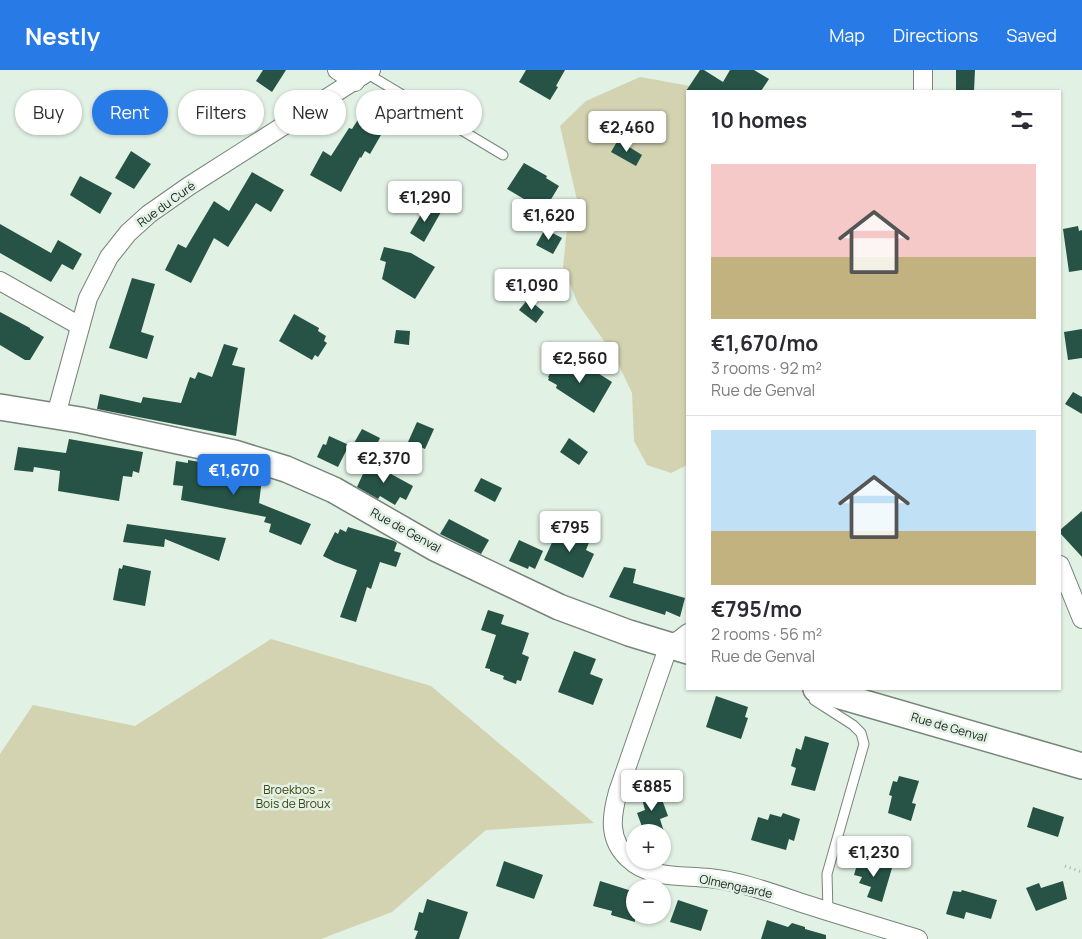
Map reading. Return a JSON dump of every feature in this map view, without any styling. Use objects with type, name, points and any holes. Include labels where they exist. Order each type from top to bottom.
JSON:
[{"type":"street","points":[[337,70],[364,75]]},
{"type":"street","points":[[923,70],[923,90]]},
{"type":"street","name":"Rue du Curé","points":[[56,415],[88,298],[109,257],[128,233],[148,214],[189,186],[364,75]]},
{"type":"street","points":[[0,281],[80,326]]},
{"type":"street","name":"Rue de Genval","points":[[0,407],[56,415],[234,453],[286,470],[334,490],[436,548],[559,607],[629,633],[681,643]]},
{"type":"street","points":[[1061,567],[1082,619]]},
{"type":"street","name":"Olmengaarde","points":[[681,643],[612,812],[612,827],[616,844],[628,859],[641,869],[658,874],[721,880],[762,890],[918,939]]},
{"type":"street","name":"Rue de Genval","points":[[819,690],[1082,766]]},
{"type":"lane","points":[[364,75],[503,155]]},
{"type":"lane","points":[[816,690],[814,700],[853,725],[861,733],[864,744],[827,874],[828,911]]},
{"type":"path","points":[[1065,866],[1082,872]]},
{"type":"green space","points":[[640,77],[696,87],[698,90],[686,90],[686,466],[671,473],[647,465],[634,441],[632,393],[614,355],[578,304],[563,267],[567,228],[577,200],[560,126],[586,101]]},
{"type":"green space","name":"Broekbos - Bois de Broux","points":[[271,639],[431,686],[594,823],[486,830],[392,912],[321,939],[0,939],[0,754],[33,705],[135,726]]},
{"type":"building","points":[[263,70],[286,70],[272,92],[256,81]]},
{"type":"building","points":[[526,70],[565,70],[550,100],[519,82]]},
{"type":"building","points":[[700,70],[704,70],[723,82],[730,70],[754,70],[769,79],[762,90],[687,90]]},
{"type":"building","points":[[956,70],[975,70],[974,90],[956,90]]},
{"type":"building","points":[[356,123],[356,135],[381,135],[370,154],[365,151],[360,157],[341,192],[310,175],[323,151],[331,156],[349,128],[352,129]]},
{"type":"building","points":[[618,140],[642,155],[636,166],[611,152]]},
{"type":"building","points":[[131,151],[151,164],[134,189],[115,178]]},
{"type":"building","points":[[524,163],[547,176],[546,178],[559,186],[544,211],[507,189]]},
{"type":"building","points":[[252,172],[284,190],[271,212],[256,203],[228,247],[214,238],[191,283],[165,270],[178,244],[186,248],[214,201],[229,211]]},
{"type":"building","points":[[80,176],[112,193],[100,214],[70,195]]},
{"type":"building","points":[[427,204],[441,212],[424,242],[410,233]]},
{"type":"building","points":[[0,224],[51,253],[58,240],[82,254],[73,270],[62,264],[51,282],[0,253]]},
{"type":"building","points":[[1078,226],[1079,231],[1082,230],[1082,270],[1069,272],[1063,229]]},
{"type":"building","points":[[545,229],[562,238],[553,254],[536,245]]},
{"type":"building","points":[[384,247],[411,253],[435,267],[415,299],[382,279],[386,262],[380,260]]},
{"type":"building","points":[[132,278],[155,284],[141,332],[154,336],[147,359],[109,348]]},
{"type":"building","points":[[528,299],[544,312],[536,323],[519,310]]},
{"type":"building","points":[[0,312],[44,337],[30,360],[25,360],[0,345]]},
{"type":"building","points":[[294,314],[319,328],[318,331],[326,336],[324,341],[327,343],[318,357],[315,355],[312,360],[279,341]]},
{"type":"building","points":[[1082,329],[1082,358],[1068,360],[1064,332]]},
{"type":"building","points":[[396,330],[410,331],[409,345],[394,343]]},
{"type":"building","points":[[224,344],[238,348],[232,365],[245,368],[236,436],[97,409],[100,394],[141,403],[143,397],[181,403],[190,377],[195,379],[198,372],[212,377]]},
{"type":"building","points":[[574,358],[612,382],[594,413],[556,388],[557,385],[548,380],[557,362],[568,368]]},
{"type":"building","points":[[1073,392],[1082,397],[1082,414],[1065,404]]},
{"type":"building","points":[[417,422],[434,429],[425,449],[408,442]]},
{"type":"building","points":[[362,429],[380,438],[370,459],[350,450]]},
{"type":"building","points":[[329,436],[349,445],[338,467],[317,457],[323,444],[326,445]]},
{"type":"building","points":[[569,438],[588,452],[579,465],[560,452]]},
{"type":"building","points":[[69,439],[143,452],[139,473],[133,471],[132,477],[123,476],[119,501],[58,491],[60,471],[34,467],[33,472],[14,470],[18,447],[66,453]]},
{"type":"building","points":[[188,460],[223,466],[262,479],[259,503],[311,524],[301,545],[269,532],[271,524],[264,522],[266,517],[181,500],[183,486],[173,485],[176,461],[188,463]]},
{"type":"building","points":[[368,463],[393,470],[391,474],[413,486],[406,500],[400,497],[395,505],[380,496],[378,499],[357,487]]},
{"type":"building","points":[[481,478],[502,488],[495,502],[474,491]]},
{"type":"building","points":[[1082,511],[1082,557],[1061,534],[1061,529]]},
{"type":"building","points":[[449,519],[489,540],[481,554],[440,534]]},
{"type":"building","points":[[127,524],[226,538],[219,561],[165,539],[164,547],[123,542]]},
{"type":"building","points":[[348,527],[394,541],[397,543],[394,551],[401,553],[396,567],[380,562],[371,589],[367,587],[356,622],[340,617],[357,570],[323,556],[335,532],[338,534],[340,529],[346,532]]},
{"type":"building","points":[[562,527],[590,540],[586,550],[594,554],[583,578],[544,560],[555,536],[557,537]]},
{"type":"building","points":[[519,540],[543,551],[535,569],[529,566],[528,569],[509,561]]},
{"type":"building","points":[[123,565],[151,571],[145,606],[113,600],[119,568],[122,569]]},
{"type":"building","points":[[624,567],[636,569],[633,583],[685,598],[680,617],[666,611],[665,615],[609,597]]},
{"type":"building","points":[[488,610],[504,615],[501,624],[529,633],[522,654],[529,657],[521,681],[517,680],[516,684],[503,679],[504,676],[485,668],[496,635],[481,630]]},
{"type":"building","points":[[574,651],[596,659],[590,674],[603,679],[593,705],[558,692]]},
{"type":"building","points":[[716,696],[748,707],[745,717],[748,718],[741,739],[706,727]]},
{"type":"building","points":[[805,736],[829,743],[815,791],[791,785],[796,768],[791,766],[796,748],[801,750]]},
{"type":"building","points":[[899,776],[919,781],[912,803],[916,804],[911,821],[888,813],[892,796],[889,795],[893,781],[897,782]]},
{"type":"building","points":[[646,789],[660,794],[668,816],[660,819],[662,824],[641,824],[637,813],[645,810],[642,799]]},
{"type":"building","points":[[1033,807],[1064,817],[1058,837],[1027,827]]},
{"type":"building","points":[[783,813],[800,819],[794,841],[789,839],[786,850],[751,840],[758,817],[768,820],[770,814],[781,817]]},
{"type":"building","points":[[859,858],[892,868],[882,902],[867,897],[871,887],[859,883],[862,877],[854,875]]},
{"type":"building","points":[[504,861],[543,875],[534,899],[496,886]]},
{"type":"building","points":[[600,881],[626,889],[626,919],[611,915],[612,911],[593,906]]},
{"type":"building","points":[[1063,881],[1067,899],[1036,911],[1026,888],[1039,883],[1041,888]]},
{"type":"building","points":[[962,890],[997,900],[991,919],[966,912],[964,919],[946,914],[953,891],[961,892]]},
{"type":"building","points":[[427,899],[468,912],[459,939],[415,939],[418,931],[414,930],[419,912],[423,913]]},
{"type":"building","points":[[678,900],[708,910],[701,931],[671,922]]},
{"type":"building","points":[[767,920],[788,927],[792,923],[805,927],[805,929],[826,935],[826,939],[761,939]]}]
